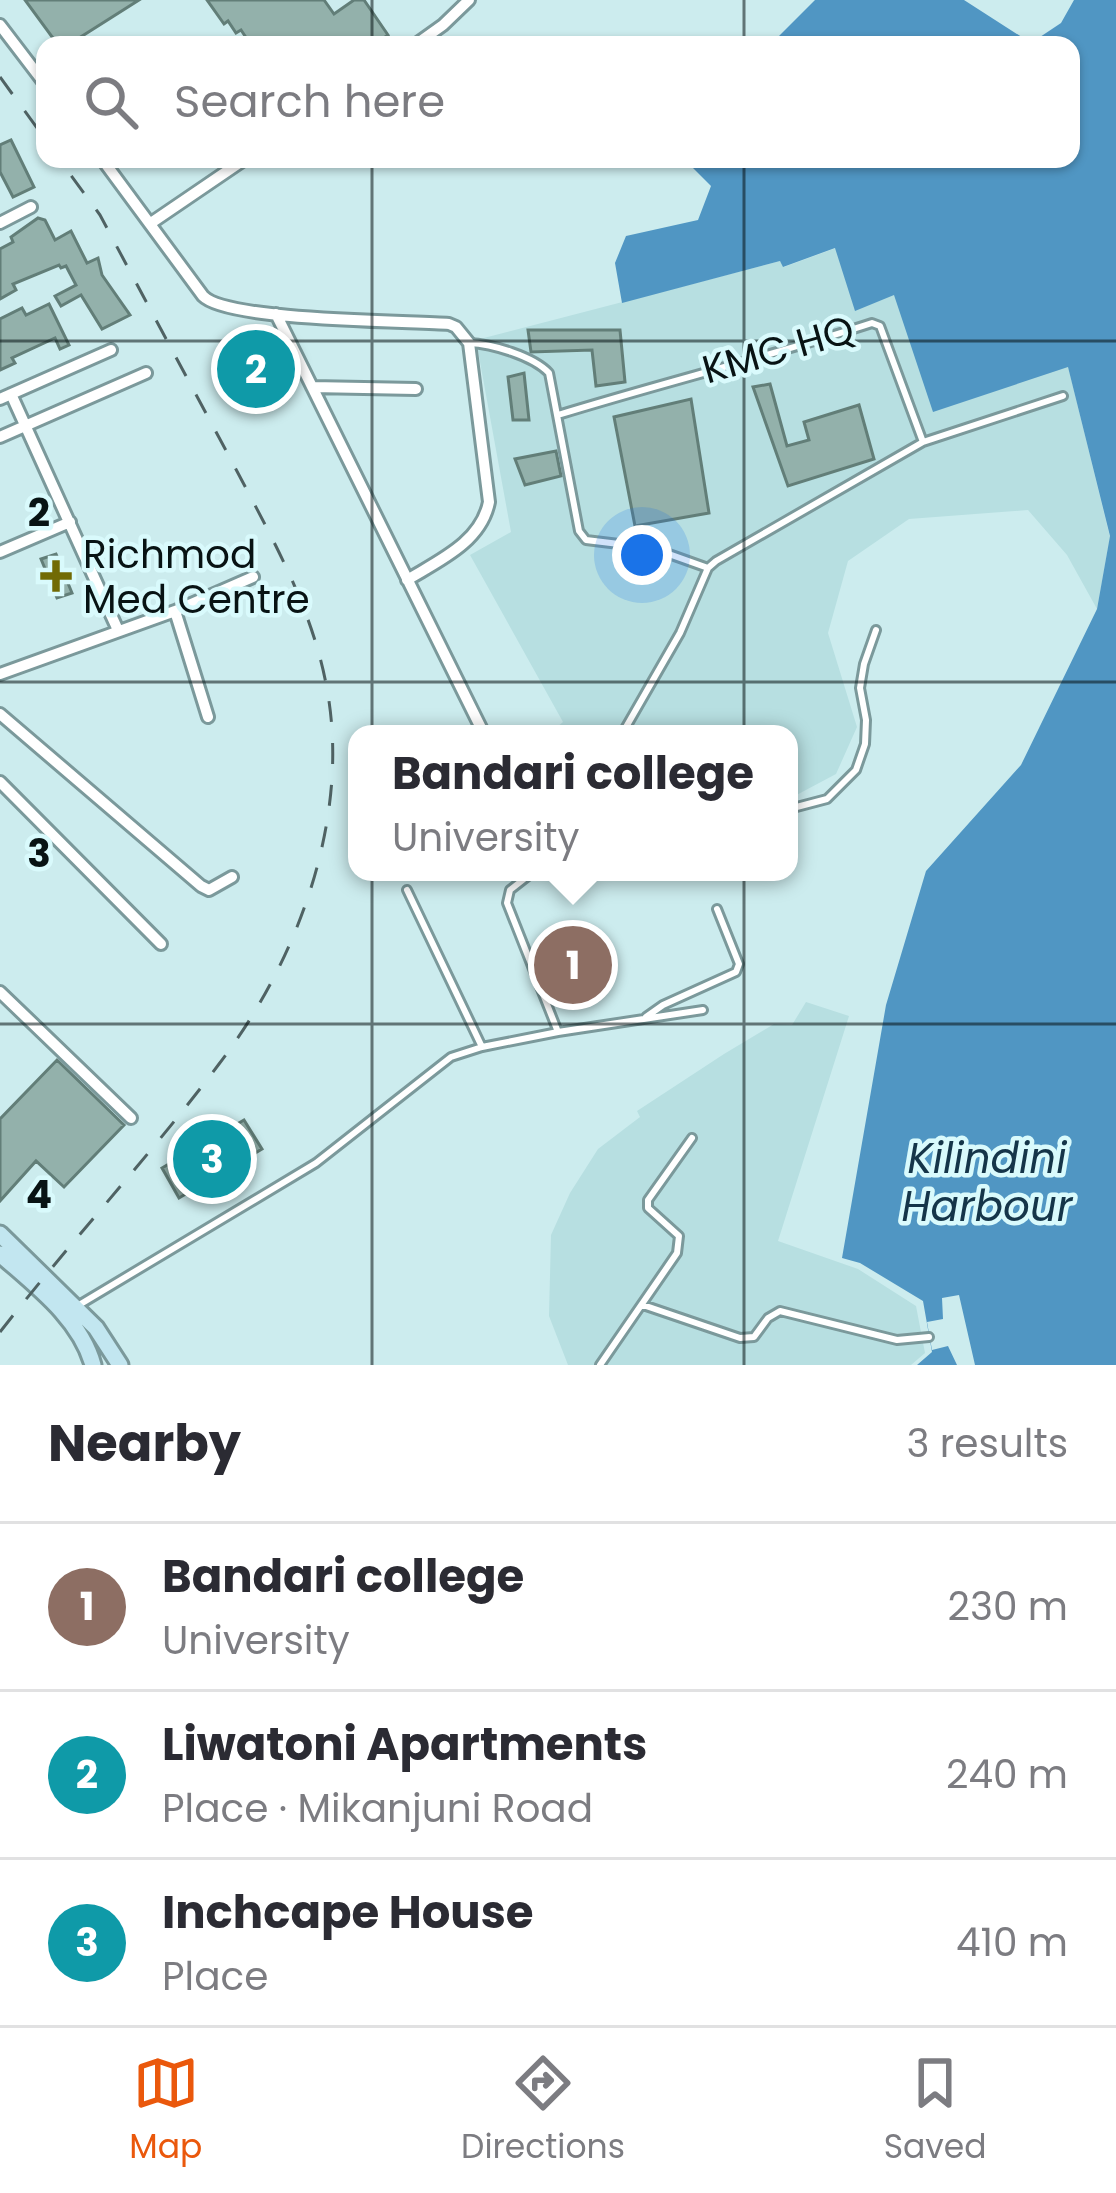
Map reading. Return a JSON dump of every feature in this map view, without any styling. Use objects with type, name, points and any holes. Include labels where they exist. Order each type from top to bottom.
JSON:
[{"type":"main road","points":[[0,1234],[96,1328],[120,1365]]},
{"type":"main road","points":[[0,1254],[64,1314],[86,1344],[93,1365]]},
{"type":"street","points":[[428,36],[469,0]]},
{"type":"street","points":[[0,25],[36,72]]},
{"type":"street","points":[[109,168],[208,302],[276,314],[456,326],[469,344],[489,502],[485,524],[448,555],[407,580]]},
{"type":"street","points":[[151,223],[232,168]]},
{"type":"street","points":[[0,223],[32,207]]},
{"type":"street","points":[[276,314],[480,725]]},
{"type":"street","points":[[111,350],[6,397],[26,425],[117,628]]},
{"type":"street","points":[[0,436],[146,373]]},
{"type":"street","points":[[312,386],[416,389]]},
{"type":"street","points":[[0,552],[70,522]]},
{"type":"street","points":[[0,674],[117,628],[175,611],[253,577]]},
{"type":"street","points":[[175,611],[208,717]]},
{"type":"street","points":[[0,714],[205,889],[232,877]]},
{"type":"street","points":[[0,782],[161,944]]},
{"type":"street","points":[[0,992],[131,1118]]},
{"type":"lane","name":"KMC HQ","points":[[557,415],[877,323],[922,442]]},
{"type":"lane","points":[[469,344],[482,344],[545,368],[579,531],[586,540],[652,548],[708,568]]},
{"type":"lane","points":[[627,725],[680,632],[708,568],[810,503],[922,442],[1063,396]]},
{"type":"lane","points":[[798,807],[827,799],[856,770],[865,744],[860,688],[876,630]]},
{"type":"lane","points":[[518,881],[507,903],[558,1032]]},
{"type":"lane","points":[[407,890],[482,1047]]},
{"type":"lane","points":[[644,1019],[663,1005],[736,972],[739,964],[717,909]]},
{"type":"lane","points":[[76,1307],[303,1171],[452,1058],[558,1032],[703,1010]]},
{"type":"lane","points":[[600,1365],[670,1268],[680,1243],[674,1228],[649,1208],[648,1201],[692,1138]]},
{"type":"lane","points":[[643,1306],[750,1339],[780,1311],[897,1340],[929,1337]]},
{"type":"shaded area","points":[[836,248],[894,294],[1068,366],[1110,537],[1097,609],[1067,555],[1028,510],[909,519],[848,561],[828,633],[857,727],[836,774],[798,794],[798,725],[560,725],[563,722],[470,555],[511,532],[476,340],[780,261],[784,267]]},
{"type":"shaded area","points":[[806,1002],[849,1016],[778,1241],[858,1269],[916,1306],[925,1353],[911,1365],[568,1365],[549,1316],[551,1235],[598,1149],[640,1117],[637,1111],[724,1054],[774,1024],[792,1025]]},
{"type":"water","name":"Kilindini Harbour","points":[[815,0],[964,0],[1020,36],[779,36]]},
{"type":"water","name":"Kilindini Harbour","points":[[1074,0],[1116,0],[1116,1365],[917,1365],[932,1352],[923,1301],[860,1263],[842,1258],[886,1005],[926,871],[1021,765],[1097,609],[1110,536],[1068,367],[933,412],[894,295],[855,311],[835,248],[783,267],[780,261],[622,303],[615,263],[626,236],[698,220],[711,186],[693,168],[1080,168],[1080,36],[1042,36],[1061,23]]},
{"type":"pier","points":[[959,1295],[975,1365],[957,1365],[948,1346],[932,1350],[927,1322],[943,1319],[942,1298]]},
{"type":"building","points":[[25,0],[139,0],[82,36],[51,36]]},
{"type":"building","points":[[207,0],[324,0],[334,14],[354,0],[364,0],[388,35],[245,36],[241,30],[236,33],[228,21],[224,24]]},
{"type":"building","points":[[11,140],[34,187],[13,197],[0,172],[0,145]]},
{"type":"building","points":[[38,218],[45,220],[55,240],[71,231],[87,263],[98,258],[102,275],[130,315],[102,329],[81,295],[61,306],[55,296],[76,285],[66,266],[59,265],[13,284],[16,290],[0,299],[0,249]]},
{"type":"building","points":[[49,304],[69,345],[60,349],[55,338],[12,358],[15,363],[0,370],[0,319],[22,308],[26,315]]},
{"type":"building","points":[[528,330],[620,330],[625,382],[596,386],[592,350],[531,352]]},
{"type":"building","points":[[269,348],[281,367],[242,390],[231,372]]},
{"type":"building","points":[[524,373],[529,420],[513,420],[508,377]]},
{"type":"building","points":[[770,384],[787,446],[809,440],[804,422],[859,405],[874,459],[788,486],[753,387]]},
{"type":"building","points":[[691,399],[709,513],[635,526],[614,417]]},
{"type":"building","points":[[556,451],[561,476],[525,485],[515,459]]},
{"type":"building","name":"Richmod Med Centre","points":[[56,554],[72,593],[57,598],[41,559]]},
{"type":"building","points":[[57,1060],[124,1125],[64,1187],[36,1161],[0,1201],[0,1119]]},
{"type":"building","points":[[244,1120],[262,1149],[179,1198],[162,1168]]},
{"type":"railway","points":[[0,77],[36,127]]},
{"type":"railway","points":[[0,1332],[193,1098],[247,1024],[294,935],[324,838],[331,788],[327,689],[300,598],[100,215],[66,168]]},
{"type":"place","name":"Liwatoni Apartments","points":[[256,369]]},
{"type":"place","name":"Richmod Med Centre","points":[[56,576]]},
{"type":"place","name":"Bandari college","points":[[573,965]]},
{"type":"place","name":"Inchcape House","points":[[212,1159]]}]
